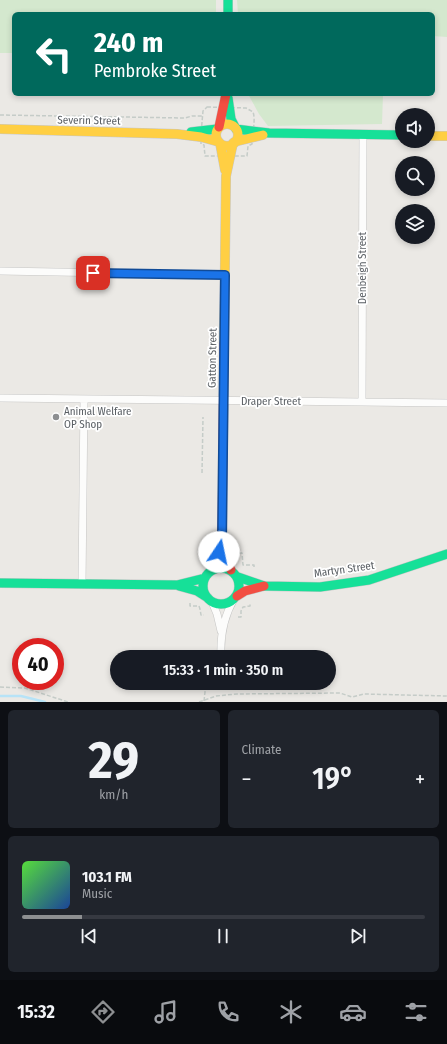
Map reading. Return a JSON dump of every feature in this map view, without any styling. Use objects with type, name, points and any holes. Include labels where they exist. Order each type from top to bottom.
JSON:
[{"type":"street","points":[[228,0],[228,12]]},
{"type":"street","points":[[226,96],[216,136],[219,143],[227,145],[269,133]]},
{"type":"street","points":[[227,96],[231,119],[237,136],[234,142]]},
{"type":"street","points":[[218,128],[227,124],[235,128],[269,133],[395,135]]},
{"type":"street","name":"Severin Street","points":[[177,134],[218,128]]},
{"type":"street","name":"Severin Street","points":[[0,129],[177,134],[201,137],[219,143]]},
{"type":"street","name":"Denbeigh Street","points":[[362,402],[363,135]]},
{"type":"street","points":[[435,136],[447,136]]},
{"type":"street","name":"Gatton Street","points":[[226,176],[234,142]]},
{"type":"street","name":"Gatton Street","points":[[219,143],[226,176],[222,541],[224,555],[231,570]]},
{"type":"street","points":[[0,271],[225,275]]},
{"type":"street","name":"Draper Street","points":[[0,398],[447,403]]},
{"type":"street","points":[[82,584],[84,399]]},
{"type":"street","name":"Gatton Street","points":[[208,574],[222,541]]},
{"type":"street","name":"Martyn Street","points":[[235,598],[245,591],[264,586],[320,586],[369,580],[447,554]]},
{"type":"street","points":[[177,585],[208,574],[221,567],[231,570],[238,577],[240,587],[227,612],[221,633]]},
{"type":"street","points":[[208,574],[203,588],[217,614],[221,633],[221,650]]},
{"type":"street","name":"Martyn Street","points":[[238,577],[264,586]]},
{"type":"street","points":[[0,583],[177,585],[197,592],[210,600],[223,604],[235,598]]},
{"type":"path","points":[[201,127],[206,107],[220,108]]},
{"type":"path","points":[[234,108],[249,108],[253,112],[255,119],[253,126]]},
{"type":"path","points":[[0,114],[185,118],[192,116],[203,116]]},
{"type":"path","points":[[201,142],[201,144],[204,145],[205,156],[218,157]]},
{"type":"path","points":[[235,157],[247,156],[248,146],[251,145],[252,142]]},
{"type":"path","points":[[202,473],[203,417]]},
{"type":"path","points":[[239,553],[242,553],[243,565],[254,565],[254,569]]},
{"type":"path","points":[[190,603],[190,606],[199,606],[201,615],[204,615]]},
{"type":"path","points":[[238,617],[241,617],[243,607],[250,606],[250,603]]},
{"type":"path","points":[[0,687],[26,688],[68,702]]},
{"type":"path","points":[[204,701],[205,690]]},
{"type":"path","points":[[199,702],[216,696],[243,694],[340,693],[352,697],[364,694],[447,696]]},
{"type":"green space","points":[[0,0],[216,0],[216,12],[12,12],[12,53],[0,53]]},
{"type":"green space","points":[[237,0],[447,0],[447,37],[435,36],[435,12],[238,12]]},
{"type":"green space","points":[[249,96],[383,96],[382,124],[268,126],[259,114]]},
{"type":"waterway","points":[[0,696],[21,696],[45,702]]},
{"type":"traffic: fast","points":[[228,0],[228,12]]},
{"type":"traffic: fast","points":[[228,98],[231,119],[235,127]]},
{"type":"traffic: fast","points":[[191,132],[217,129]]},
{"type":"traffic: fast","points":[[236,129],[269,133],[395,135]]},
{"type":"traffic: fast","points":[[211,571],[222,543]]},
{"type":"traffic: fast","points":[[238,577],[264,586],[320,587],[369,580],[447,554]]},
{"type":"traffic: fast","points":[[225,568],[234,573],[238,579],[239,586],[238,593],[234,599],[225,604],[217,604],[208,599],[204,593],[203,582],[208,573],[214,569],[225,568]]},
{"type":"traffic: fast","points":[[0,583],[177,585],[205,578]]},
{"type":"traffic: fast","points":[[179,586],[197,591],[208,598]]},
{"type":"traffic: slow","points":[[227,124],[235,127],[238,135],[235,143],[227,146],[219,143],[216,135],[219,127],[227,124]]},
{"type":"traffic: slow","points":[[0,129],[177,134],[201,137],[219,142]]},
{"type":"traffic: slow","points":[[234,142],[263,135]]},
{"type":"traffic: slow","points":[[435,136],[447,136]]},
{"type":"traffic: slow","points":[[220,143],[225,170]]},
{"type":"traffic: slow","points":[[224,343],[226,176],[233,143]]},
{"type":"traffic: jam","points":[[219,127],[226,96]]},
{"type":"traffic: jam","points":[[224,343],[222,541],[224,555],[231,570]]},
{"type":"traffic: jam","points":[[237,596],[245,591],[264,586]]},
{"type":"place","name":"Animal Welfare OP Shop","points":[[56,417]]},
{"type":"route","points":[[93,273],[225,275],[222,541],[219,552]]}]
